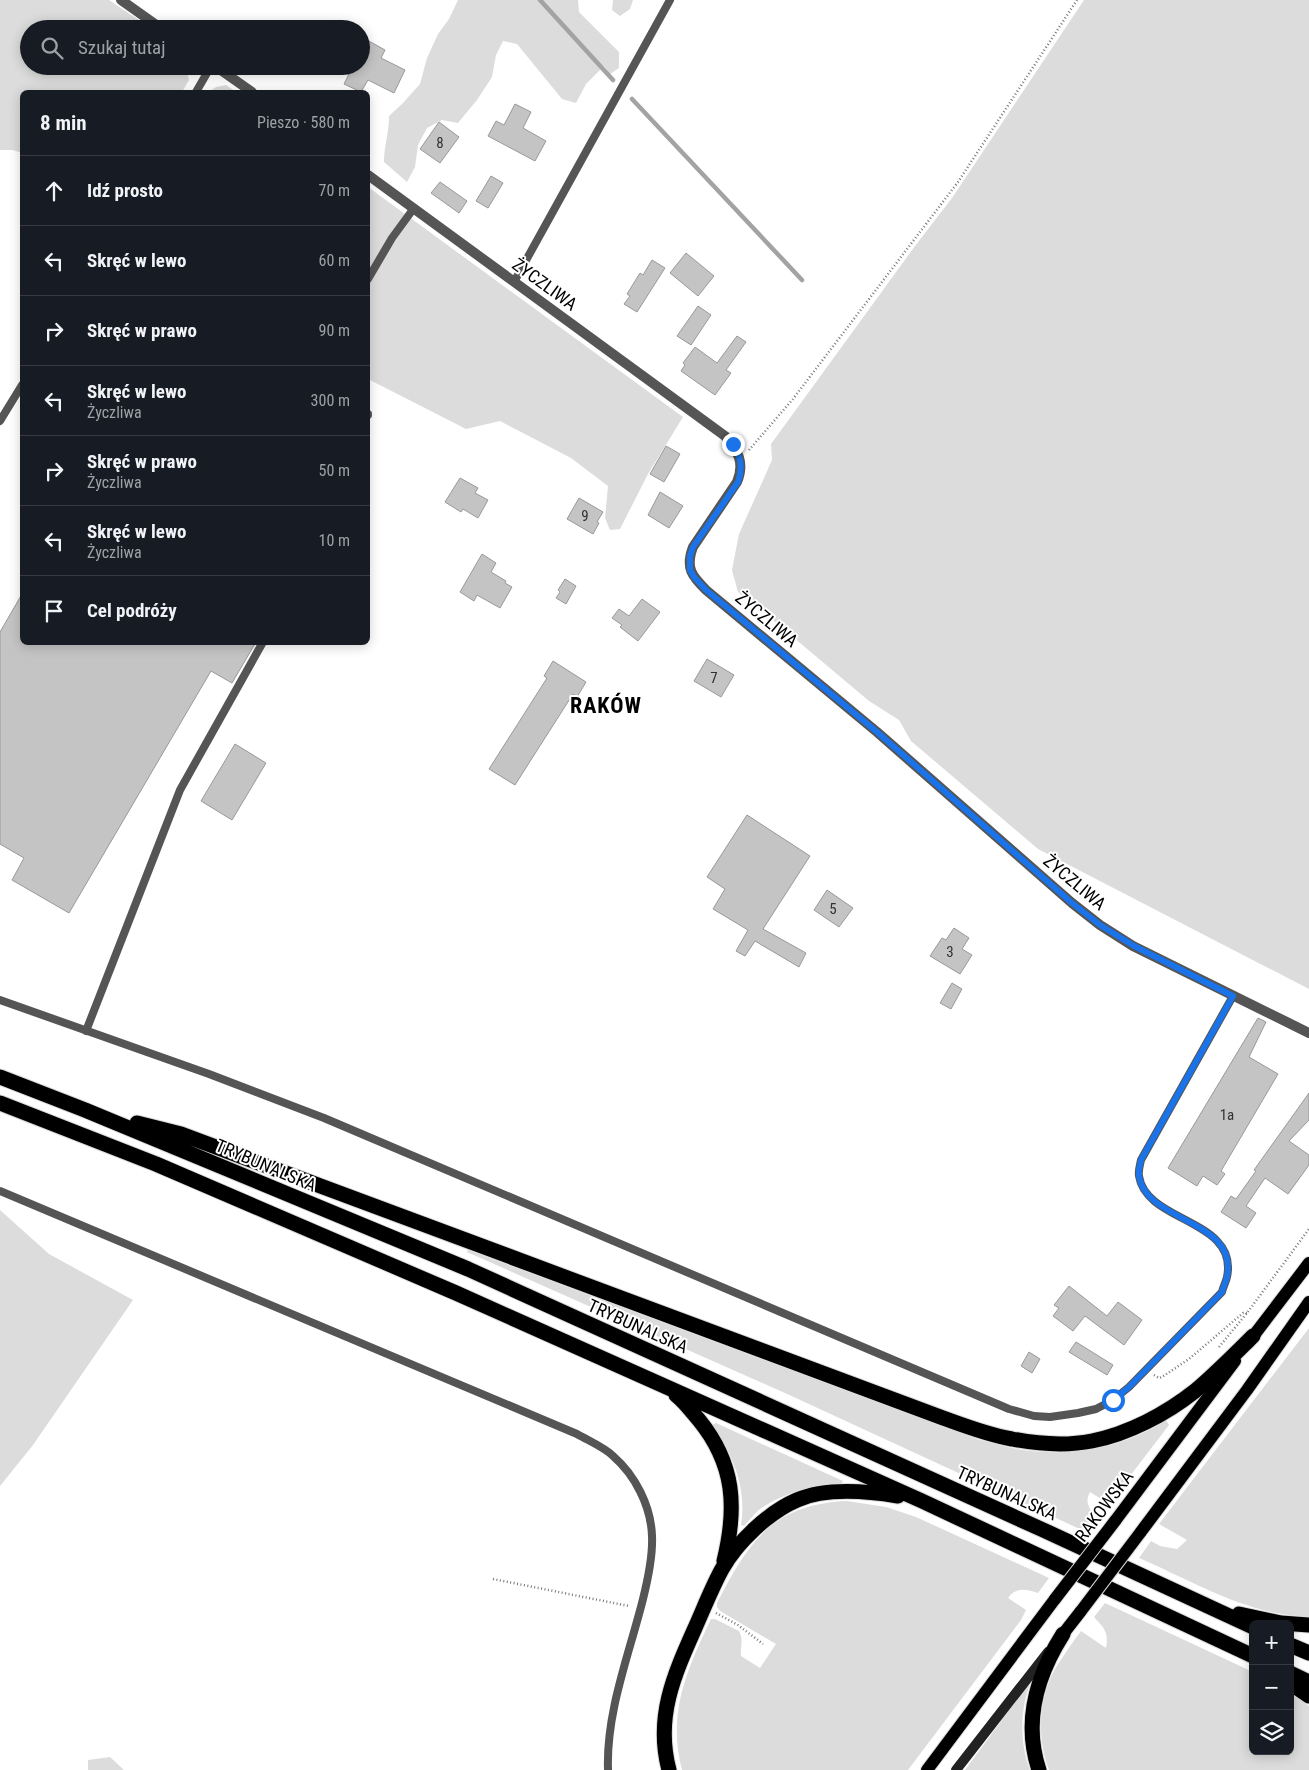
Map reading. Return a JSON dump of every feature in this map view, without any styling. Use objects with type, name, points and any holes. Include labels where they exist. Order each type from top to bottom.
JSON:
[{"type":"highway","name":"TRYBUNALSKA","points":[[0,1076],[468,1269],[1249,1625]]},
{"type":"highway","points":[[0,1104],[165,1168],[456,1293],[922,1501],[1249,1654]]},
{"type":"highway","points":[[85,1110],[180,1134],[942,1418],[986,1433],[1011,1439],[1065,1443],[1092,1441],[1117,1434],[1168,1410],[1181,1401],[1209,1379],[1253,1336]]},
{"type":"highway","points":[[667,1387],[682,1400],[709,1432],[720,1451],[730,1484],[732,1514],[730,1537],[722,1569],[680,1662],[666,1706],[664,1744],[669,1770]]},
{"type":"highway","points":[[722,1569],[757,1527],[780,1509],[806,1497],[829,1493],[870,1493],[922,1501]]},
{"type":"highway","points":[[1183,1594],[1236,1614],[1281,1623],[1309,1625]]},
{"type":"highway","points":[[1039,1770],[1031,1736],[1033,1705],[1045,1666],[1063,1634]]},
{"type":"highway","points":[[1294,1647],[1309,1653]]},
{"type":"highway","points":[[1294,1676],[1309,1682]]},
{"type":"highway","points":[[1294,1686],[1309,1696]]},
{"type":"main road","name":"RAKOWSKA","points":[[927,1770],[1309,1262]]},
{"type":"main road","points":[[956,1770],[1140,1534],[1247,1390],[1309,1302]]},
{"type":"street","points":[[120,0],[149,20]]},
{"type":"street","points":[[228,75],[249,90]]},
{"type":"street","name":"ŻYCZLIWA","points":[[370,176],[725,436],[739,454],[741,474],[738,482],[693,547],[690,556],[690,570],[694,577],[714,596],[877,732],[1086,914],[1134,946],[1309,1033]]},
{"type":"lane","points":[[514,282],[670,0]]},
{"type":"lane","points":[[197,90],[206,75]]},
{"type":"lane","points":[[370,276],[392,238],[414,208]]},
{"type":"lane","points":[[0,420],[20,388]]},
{"type":"lane","points":[[86,1031],[180,790],[261,645]]},
{"type":"lane","points":[[0,1000],[209,1074],[324,1118],[1008,1408],[1034,1416],[1050,1417],[1096,1409],[1113,1400],[1129,1387],[1222,1292],[1227,1277],[1228,1260],[1220,1244],[1209,1234],[1154,1201],[1144,1189],[1138,1175],[1141,1160],[1233,996]]},
{"type":"lane","points":[[0,1191],[578,1434],[612,1455],[633,1477],[646,1504],[652,1535],[651,1557],[641,1608],[614,1709],[608,1747],[608,1770]]},
{"type":"path","points":[[739,454],[748,452],[793,399],[958,182],[1077,0]]},
{"type":"path","points":[[1147,1369],[1156,1377],[1162,1377],[1188,1359],[1243,1313],[1247,1313]]},
{"type":"path","points":[[493,1579],[641,1608]]},
{"type":"path","points":[[704,1608],[738,1625],[763,1644]]},
{"type":"shaded area","points":[[0,0],[109,0],[139,20],[20,20],[20,75],[188,75],[189,80],[183,90],[20,90],[20,152],[13,150],[0,150]]},
{"type":"shaded area","points":[[458,0],[578,0],[579,12],[619,52],[619,68],[610,74],[604,66],[586,84],[576,103],[562,99],[517,44],[503,41],[496,55],[492,77],[477,100],[458,123],[442,120],[427,128],[418,145],[415,167],[407,182],[384,162],[389,116],[420,84],[427,58],[438,34],[449,19]]},
{"type":"shaded area","points":[[613,0],[633,0],[630,9],[620,16],[612,10]]},
{"type":"shaded area","points":[[1084,0],[1309,0],[1309,989],[1038,849],[911,741],[899,720],[869,701],[738,592],[732,570],[739,534],[772,460],[771,444],[952,198]]},
{"type":"shaded area","points":[[226,85],[233,90],[211,90]]},
{"type":"shaded area","points":[[370,188],[683,417],[648,474],[620,529],[610,530],[605,518],[608,486],[571,458],[500,421],[466,429],[370,380]]},
{"type":"shaded area","points":[[0,1210],[49,1254],[133,1300],[33,1445],[0,1486]]},
{"type":"shaded area","points":[[468,1250],[977,1439],[1000,1445],[1041,1452],[1078,1451],[1115,1444],[1150,1430],[1166,1420],[1169,1425],[1114,1497],[1106,1502],[1090,1492],[1088,1504],[1095,1515],[1084,1531],[785,1393],[467,1252]]},
{"type":"shaded area","points":[[1309,1328],[1309,1617],[1254,1608],[1204,1588],[1139,1558],[1151,1541],[1160,1546],[1177,1549],[1187,1540],[1159,1524]]},
{"type":"shaded area","points":[[716,1423],[843,1481],[841,1484],[821,1485],[788,1494],[760,1509],[744,1526],[741,1525],[742,1498],[737,1472],[720,1436],[712,1425]]},
{"type":"shaded area","points":[[847,1501],[886,1507],[916,1517],[1049,1578],[1038,1593],[1022,1590],[1014,1592],[1008,1598],[1026,1610],[1021,1620],[908,1770],[682,1770],[678,1749],[678,1711],[687,1674],[711,1619],[715,1619],[739,1631],[742,1640],[741,1656],[760,1668],[776,1644],[720,1611],[717,1607],[717,1603],[740,1562],[752,1545],[781,1519],[799,1510],[821,1504]]},
{"type":"shaded area","points":[[1105,1603],[1249,1670],[1249,1755],[1294,1755],[1294,1695],[1309,1706],[1309,1770],[1049,1770],[1042,1745],[1041,1732],[1042,1706],[1045,1693],[1055,1669],[1081,1631],[1106,1648],[1107,1638],[1105,1631],[1094,1617]]},
{"type":"shaded area","points":[[1032,1679],[1025,1701],[1022,1724],[1024,1748],[1030,1770],[965,1770]]},
{"type":"shaded area","points":[[110,1757],[124,1770],[88,1770],[88,1760]]},
{"type":"building","points":[[370,42],[385,50],[381,58],[405,70],[394,93],[368,80],[362,90],[357,90],[344,84],[348,75],[370,75]]},
{"type":"building","points":[[515,104],[531,112],[523,128],[546,141],[535,161],[488,136],[496,121],[504,125]]},
{"type":"building","points":[[439,122],[459,137],[440,163],[420,149]]},
{"type":"building","points":[[491,176],[503,183],[488,208],[476,201]]},
{"type":"building","points":[[440,182],[467,201],[459,213],[431,193]]},
{"type":"building","points":[[686,253],[714,276],[698,296],[670,273]]},
{"type":"building","points":[[652,260],[665,268],[637,312],[624,304],[630,296],[627,294],[640,273],[643,275]]},
{"type":"building","points":[[698,306],[711,315],[691,345],[677,336]]},
{"type":"building","points":[[737,336],[746,342],[726,370],[731,373],[715,395],[681,371],[685,365],[683,363],[695,347],[717,363]]},
{"type":"building","points":[[666,446],[680,454],[664,482],[650,474]]},
{"type":"building","points":[[460,478],[478,488],[475,493],[488,500],[478,518],[463,509],[461,512],[445,502]]},
{"type":"building","points":[[660,492],[683,506],[669,528],[648,515]]},
{"type":"building","points":[[579,498],[603,512],[593,534],[567,519]]},
{"type":"building","points":[[482,554],[496,563],[491,572],[512,587],[500,608],[477,595],[474,601],[460,592]]},
{"type":"building","points":[[565,579],[576,586],[566,604],[556,598],[560,592],[558,590]]},
{"type":"building","points":[[20,597],[20,645],[254,645],[232,683],[211,671],[69,913],[12,880],[24,858],[0,844],[0,632]]},
{"type":"building","points":[[642,599],[660,612],[638,641],[612,618],[619,609],[629,616]]},
{"type":"building","points":[[707,659],[734,675],[721,697],[694,681]]},
{"type":"building","points":[[553,661],[586,682],[577,697],[573,694],[515,785],[489,769],[547,678],[544,676]]},
{"type":"building","points":[[235,744],[266,763],[232,820],[201,801]]},
{"type":"building","points":[[747,815],[810,856],[763,929],[806,953],[799,967],[755,941],[745,956],[736,951],[748,930],[713,909],[725,889],[707,877]]},
{"type":"building","points":[[827,890],[853,908],[839,927],[814,910]]},
{"type":"building","points":[[954,928],[969,938],[962,949],[972,955],[960,974],[930,956],[942,938],[946,940]]},
{"type":"building","points":[[952,983],[962,989],[951,1009],[940,1003]]},
{"type":"building","points":[[1258,1018],[1266,1022],[1249,1057],[1278,1074],[1221,1171],[1225,1174],[1217,1185],[1203,1176],[1197,1186],[1168,1168]]},
{"type":"building","points":[[1309,1093],[1309,1120],[1289,1141],[1309,1155],[1309,1165],[1288,1194],[1265,1178],[1246,1206],[1256,1213],[1246,1228],[1221,1212],[1231,1196],[1236,1199],[1256,1171],[1254,1170]]},
{"type":"building","points":[[1069,1286],[1107,1316],[1118,1302],[1142,1320],[1124,1345],[1085,1316],[1073,1331],[1053,1316],[1059,1308],[1054,1305]]},
{"type":"building","points":[[1076,1342],[1113,1365],[1107,1375],[1069,1352]]},
{"type":"building","points":[[1029,1352],[1040,1359],[1032,1373],[1021,1366]]},
{"type":"waterway","points":[[540,0],[613,80]]},
{"type":"waterway","points":[[632,99],[802,280]]},
{"type":"district","name":"RAKÓW","points":[[606,705]]},
{"type":"route","points":[[733,444],[739,454],[741,474],[738,482],[693,547],[689,562],[690,570],[694,577],[706,590],[877,732],[1072,903],[1100,925],[1134,946],[1233,996],[1141,1160],[1138,1175],[1144,1189],[1154,1201],[1209,1234],[1220,1244],[1228,1260],[1227,1277],[1222,1292],[1129,1387],[1113,1400]]}]
